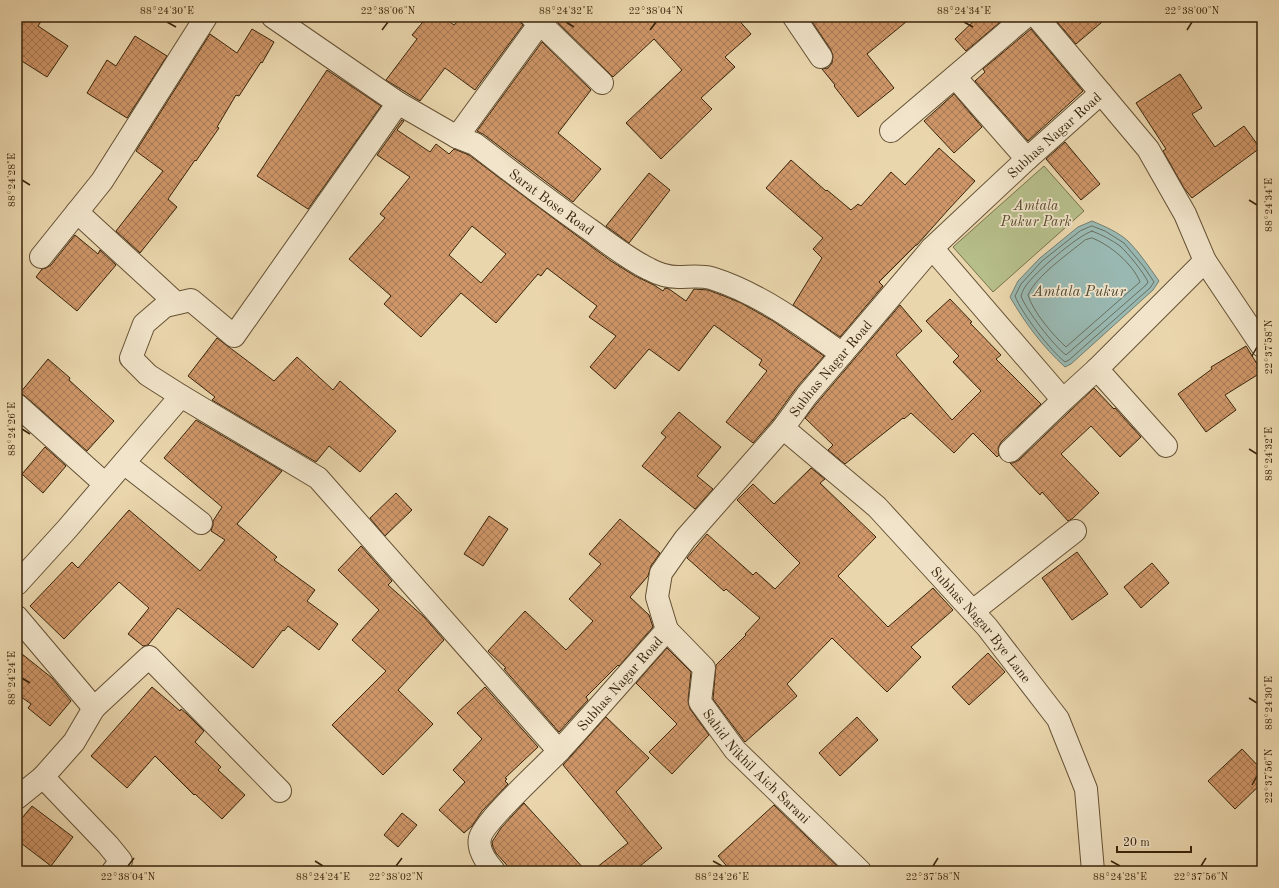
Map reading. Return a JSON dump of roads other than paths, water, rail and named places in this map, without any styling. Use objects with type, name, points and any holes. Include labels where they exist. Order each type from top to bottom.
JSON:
[{"type":"street","points":[[41,257],[102,181],[206,17]]},
{"type":"street","name":"Sarat Bose Road","points":[[273,17],[398,103],[456,137],[475,144],[598,236],[649,269],[663,275],[708,277],[724,282],[748,293],[806,327],[842,354]]},
{"type":"street","points":[[794,17],[821,57]]},
{"type":"street","points":[[891,131],[1025,17]]},
{"type":"street","name":"Subhas Nagar Road","points":[[494,871],[486,861],[481,850],[480,839],[485,828],[559,751],[667,630],[656,596],[661,574],[685,539],[783,428],[807,395],[932,248],[1027,159],[1101,93],[1037,17]]},
{"type":"street","points":[[456,137],[536,20],[602,83]]},
{"type":"street","points":[[955,77],[1027,159]]},
{"type":"street","points":[[1101,93],[1148,149],[1185,214],[1205,261],[1262,346]]},
{"type":"street","points":[[398,103],[234,336],[191,300],[176,303],[165,306],[144,324],[131,358],[148,375],[318,478],[559,751]]},
{"type":"street","points":[[77,212],[176,303]]},
{"type":"street","points":[[932,248],[1063,400]]},
{"type":"street","points":[[1010,451],[1096,369],[1205,261]]},
{"type":"street","points":[[1096,369],[1166,446]]},
{"type":"street","points":[[17,584],[67,530],[181,396]]},
{"type":"street","points":[[17,405],[105,484]]},
{"type":"street","name":"Subhas Nagar Bye Lane","points":[[783,428],[877,507],[987,627],[1058,719],[1086,789],[1093,871]]},
{"type":"street","points":[[124,463],[201,524]]},
{"type":"street","points":[[973,611],[1075,531]]},
{"type":"street","points":[[17,618],[94,708]]},
{"type":"street","name":"Sahid Nikhil Aich Sarani","points":[[667,630],[704,668],[700,702],[735,750],[860,871]]},
{"type":"street","points":[[17,798],[43,777],[74,742],[94,708],[150,657],[280,791]]},
{"type":"street","points":[[43,777],[108,844],[121,861],[113,871]]},
{"type":"water","name":"Amtala Pukur","points":[[1092,221],[1115,232],[1128,241],[1159,281],[1153,290],[1071,364],[1065,367],[1035,334],[1010,297],[1018,281],[1040,258],[1078,227]]},
{"type":"park label","name":"Amtala Pukur Park","points":[[1036,214]]}]
